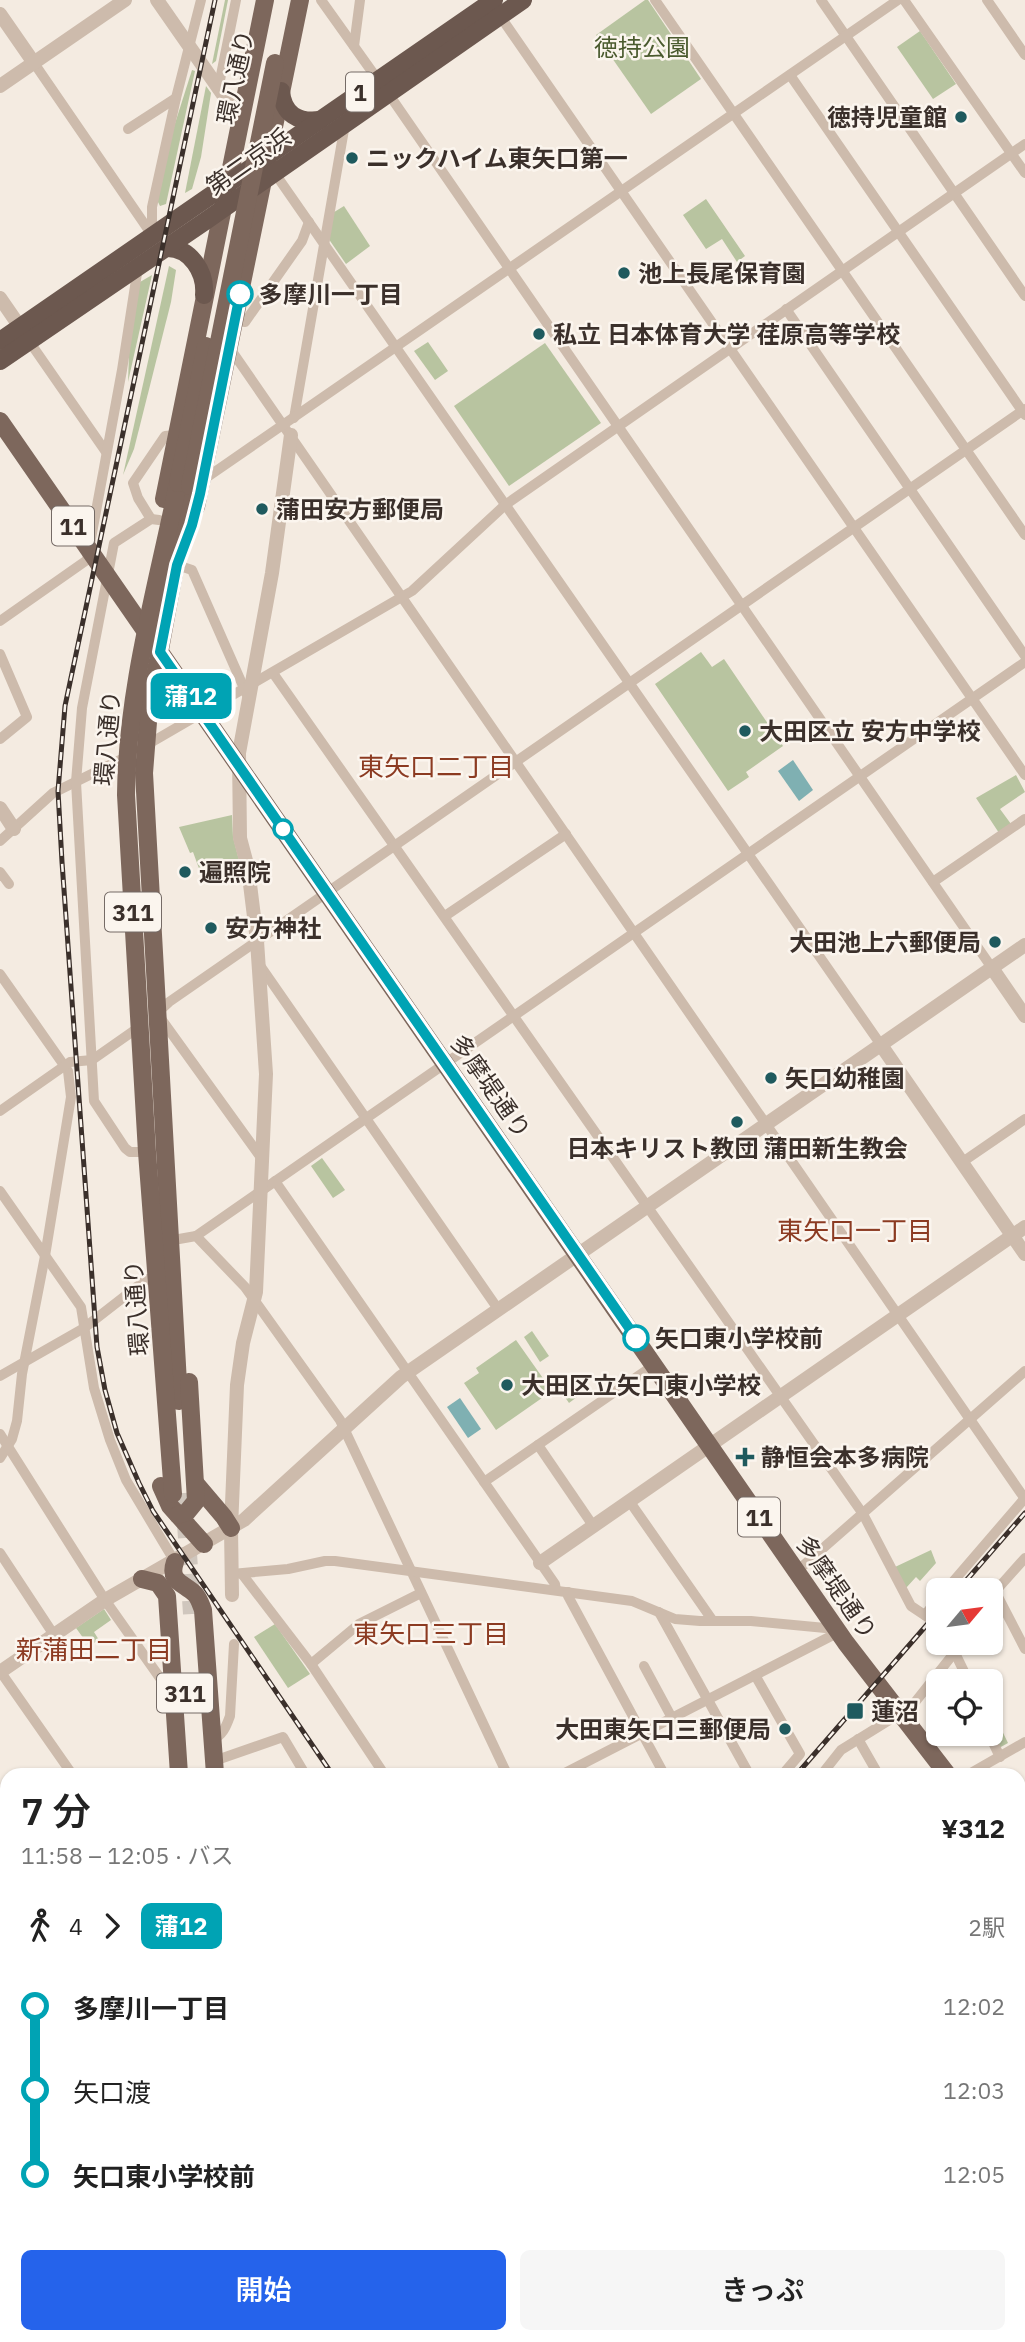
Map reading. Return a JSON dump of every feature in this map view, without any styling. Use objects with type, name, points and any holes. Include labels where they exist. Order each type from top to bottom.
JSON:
[{"type":"highway","name":"第二京浜","points":[[0,361],[25,334],[159,242],[226,186],[268,169],[345,124],[383,87],[493,5],[523,0]]},
{"type":"highway","name":"第二京浜","points":[[0,341],[25,334],[138,267],[159,242],[221,209],[320,120],[383,87]]},
{"type":"highway","points":[[281,91],[289,114],[304,120],[320,120]]},
{"type":"highway","points":[[159,242],[184,252],[196,264],[204,279],[204,295]]},
{"type":"main road","points":[[156,582],[155,519],[176,435],[265,0]]},
{"type":"main road","name":"環八通り","points":[[184,1490],[160,1195],[157,1014],[144,802],[145,746],[149,709],[269,62],[276,0]]},
{"type":"main road","name":"環八通り","points":[[269,62],[289,0]]},
{"type":"main road","points":[[190,483],[235,320],[268,169],[300,0]]},
{"type":"main road","name":"多摩堤通り","points":[[0,421],[838,1631],[943,1768]]},
{"type":"main road","name":"環八通り","points":[[160,1195],[147,1152],[126,757],[131,709],[156,582],[190,483]]},
{"type":"main road","points":[[178,1515],[193,1508],[196,1502],[184,1490],[187,1238],[160,1195],[147,1218],[147,1279],[161,1484],[164,1497],[178,1515],[204,1544]]},
{"type":"main road","points":[[184,1490],[224,1517],[231,1528]]},
{"type":"main road","points":[[175,1562],[173,1569],[178,1583],[194,1594],[204,1610],[214,1768]]},
{"type":"main road","points":[[142,1579],[155,1581],[162,1586],[180,1611]]},
{"type":"main road","points":[[179,1768],[174,1695],[180,1611],[175,1593],[188,1589]]},
{"type":"main road","name":"311","points":[[180,1611],[213,1768]]},
{"type":"main road","name":"311","points":[[179,1768],[180,1611]]},
{"type":"street","points":[[0,86],[125,0]]},
{"type":"street","points":[[157,0],[233,109],[241,114],[275,121]]},
{"type":"street","points":[[159,242],[152,207],[201,0]]},
{"type":"street","points":[[218,90],[236,0]]},
{"type":"street","points":[[321,0],[1025,1016]]},
{"type":"street","points":[[354,46],[360,0]]},
{"type":"street","points":[[655,0],[1025,536]]},
{"type":"street","points":[[821,0],[1025,296]]},
{"type":"street","points":[[294,416],[898,0]]},
{"type":"street","points":[[904,0],[1025,173]]},
{"type":"street","points":[[987,0],[1025,55]]},
{"type":"street","points":[[493,5],[1025,775]]},
{"type":"street","points":[[0,14],[159,242]]},
{"type":"street","points":[[0,1111],[70,1062],[92,1060],[157,1014],[169,1002],[1024,412],[790,75]]},
{"type":"street","points":[[128,129],[176,98]]},
{"type":"street","points":[[232,1595],[237,1574],[231,1528],[237,1385],[243,1343],[256,1292],[266,1073],[257,941],[248,868],[240,838],[239,753],[248,692],[272,573],[287,430],[294,416],[345,124]]},
{"type":"street","points":[[145,746],[248,692],[274,673],[402,598],[505,505],[1025,144]]},
{"type":"street","points":[[268,169],[324,242],[1025,1254]]},
{"type":"street","points":[[235,320],[244,322],[302,241],[309,222]]},
{"type":"street","points":[[0,621],[87,560],[138,267]]},
{"type":"street","points":[[0,298],[106,452]]},
{"type":"street","points":[[786,309],[1025,656]]},
{"type":"street","points":[[229,346],[1025,1498],[956,1578]]},
{"type":"street","points":[[190,483],[287,430]]},
{"type":"street","points":[[147,1152],[130,1152],[125,1148],[96,1106],[76,782],[82,708],[114,543],[155,519],[138,498],[133,483],[165,436],[176,435]]},
{"type":"street","points":[[177,565],[192,570],[248,692]]},
{"type":"street","points":[[0,654],[27,717],[0,739]]},
{"type":"street","points":[[504,1768],[345,1428],[253,1299],[187,1238],[262,1191],[1025,662]]},
{"type":"street","points":[[274,673],[863,1514],[911,1606],[925,1615]]},
{"type":"street","points":[[0,841],[53,793],[126,757]]},
{"type":"street","points":[[0,808],[14,829]]},
{"type":"street","points":[[933,882],[1025,819]]},
{"type":"street","points":[[445,916],[566,834]]},
{"type":"street","points":[[0,872],[9,884]]},
{"type":"street","points":[[68,1768],[0,1671],[105,1600],[244,1520],[408,1372],[1025,945]]},
{"type":"street","points":[[259,964],[498,1310]]},
{"type":"street","points":[[0,974],[68,1071],[71,1097],[24,1362],[17,1421],[8,1446],[0,1458]]},
{"type":"street","points":[[157,1014],[263,1160]]},
{"type":"street","points":[[961,1163],[1025,1119]]},
{"type":"street","points":[[275,1181],[555,1584],[556,1590]]},
{"type":"street","points":[[0,1191],[81,1307],[94,1388],[110,1440],[126,1480],[175,1562]]},
{"type":"street","points":[[540,1563],[1025,1227]]},
{"type":"street","points":[[0,1376],[84,1328],[147,1279]]},
{"type":"street","points":[[484,1482],[654,1364]]},
{"type":"street","points":[[797,1571],[1025,1371]]},
{"type":"street","points":[[0,1434],[105,1600],[174,1695]]},
{"type":"street","points":[[538,1445],[594,1527]]},
{"type":"street","points":[[630,1502],[713,1620]]},
{"type":"street","points":[[0,1553],[54,1634]]},
{"type":"street","points":[[1003,1583],[1025,1558]]},
{"type":"street","points":[[237,1574],[288,1569],[325,1561],[410,1569],[632,1601],[675,1619],[751,1621],[838,1631]]},
{"type":"street","points":[[237,1574],[311,1664],[380,1768]]},
{"type":"street","points":[[568,1592],[661,1768]]},
{"type":"street","points":[[311,1664],[359,1623],[421,1593]]},
{"type":"street","points":[[658,1612],[747,1768]]},
{"type":"street","points":[[1003,1612],[1025,1649]]},
{"type":"street","points":[[576,1768],[838,1631]]},
{"type":"street","points":[[212,1740],[223,1731],[229,1716],[234,1644]]},
{"type":"street","points":[[827,1768],[841,1750],[912,1706],[953,1656]]},
{"type":"street","points":[[644,1666],[672,1718]]},
{"type":"street","points":[[755,1675],[800,1754],[788,1768]]},
{"type":"street","points":[[220,1768],[284,1737],[302,1768]]},
{"type":"street","points":[[858,1740],[874,1768]]},
{"type":"street","points":[[995,1746],[1000,1757]]},
{"type":"street","points":[[980,1768],[1023,1747]]},
{"type":"green space","points":[[225,0],[228,0],[216,61],[212,64]]},
{"type":"green space","name":"徳持公園","points":[[648,0],[701,79],[651,114],[596,35]]},
{"type":"green space","points":[[920,31],[956,84],[933,99],[897,47]]},
{"type":"green space","points":[[192,70],[195,71],[166,204],[160,206],[157,200],[171,136]]},
{"type":"green space","points":[[206,86],[211,93],[201,157],[192,189],[185,193]]},
{"type":"green space","points":[[706,199],[745,256],[737,262],[722,239],[706,249],[683,215]]},
{"type":"green space","points":[[344,206],[370,246],[346,264],[326,235],[331,214]]},
{"type":"green space","points":[[169,266],[176,270],[171,302],[134,449],[123,475]]},
{"type":"green space","points":[[152,275],[128,382],[130,326],[140,282]]},
{"type":"green space","points":[[428,342],[448,371],[435,380],[414,351]]},
{"type":"green space","points":[[545,343],[601,423],[509,486],[454,406]]},
{"type":"green space","points":[[701,652],[712,667],[724,659],[783,746],[746,772],[749,777],[728,791],[655,684]]},
{"type":"green space","points":[[1016,775],[1025,792],[1000,809],[1011,824],[999,833],[976,798]]},
{"type":"green space","points":[[232,815],[233,837],[240,864],[201,874],[179,827]]},
{"type":"green space","points":[[322,1158],[345,1190],[333,1198],[311,1166]]},
{"type":"green space","points":[[532,1331],[549,1356],[540,1362],[524,1337]]},
{"type":"green space","points":[[516,1340],[552,1391],[496,1430],[464,1383],[479,1373],[476,1368]]},
{"type":"green space","points":[[564,1379],[577,1397],[569,1403],[556,1384]]},
{"type":"green space","points":[[931,1550],[936,1563],[920,1581],[916,1577],[906,1588],[895,1567]]},
{"type":"green space","points":[[104,1609],[111,1620],[94,1632],[99,1640],[89,1646],[76,1628]]},
{"type":"green space","points":[[275,1624],[310,1674],[288,1688],[254,1637]]},
{"type":"green space","points":[[1003,1733],[1008,1743],[1003,1746]]},
{"type":"water","points":[[793,760],[813,790],[799,801],[778,771]]},
{"type":"water","points":[[460,1398],[481,1429],[468,1438],[447,1407]]},
{"type":"tunnel","points":[[184,1493],[192,1614]]},
{"type":"railway","points":[[215,0],[65,706],[58,791],[62,862],[97,1347],[117,1433],[153,1511],[328,1768]]},
{"type":"railway","points":[[968,1578],[1025,1513]]},
{"type":"railway","points":[[802,1768],[926,1626]]},
{"type":"bus line","name":"蒲12","points":[[240,294],[200,494],[177,565],[160,652],[636,1338]]},
{"type":"place","name":"徳持児童館","points":[[961,117]]},
{"type":"place","name":"ニックハイム東矢口第一","points":[[352,158]]},
{"type":"place","name":"池上長尾保育園","points":[[624,273]]},
{"type":"place","name":"多摩川一丁目","points":[[240,294]]},
{"type":"place","name":"私立 日本体育大学 荏原高等学校","points":[[539,334]]},
{"type":"place","name":"蒲田安方郵便局","points":[[262,509]]},
{"type":"place","name":"大田区立 安方中学校","points":[[745,731]]},
{"type":"place","name":"遍照院","points":[[185,872]]},
{"type":"place","name":"安方神社","points":[[211,928]]},
{"type":"place","name":"大田池上六郵便局","points":[[995,942]]},
{"type":"place","name":"矢口幼稚園","points":[[771,1078]]},
{"type":"place","name":"日本キリスト教団 蒲田新生教会","points":[[737,1122]]},
{"type":"place","name":"矢口東小学校前","points":[[636,1338]]},
{"type":"place","name":"大田区立矢口東小学校","points":[[507,1385]]},
{"type":"place","name":"静恒会本多病院","points":[[745,1457]]},
{"type":"place","name":"蓮沼","points":[[855,1711]]},
{"type":"place","name":"大田東矢口三郵便局","points":[[785,1729]]},
{"type":"district","name":"東矢口二丁目","points":[[436,766]]},
{"type":"district","name":"東矢口一丁目","points":[[855,1230]]},
{"type":"district","name":"東矢口三丁目","points":[[431,1633]]},
{"type":"district","name":"新蒲田二丁目","points":[[94,1649]]}]
